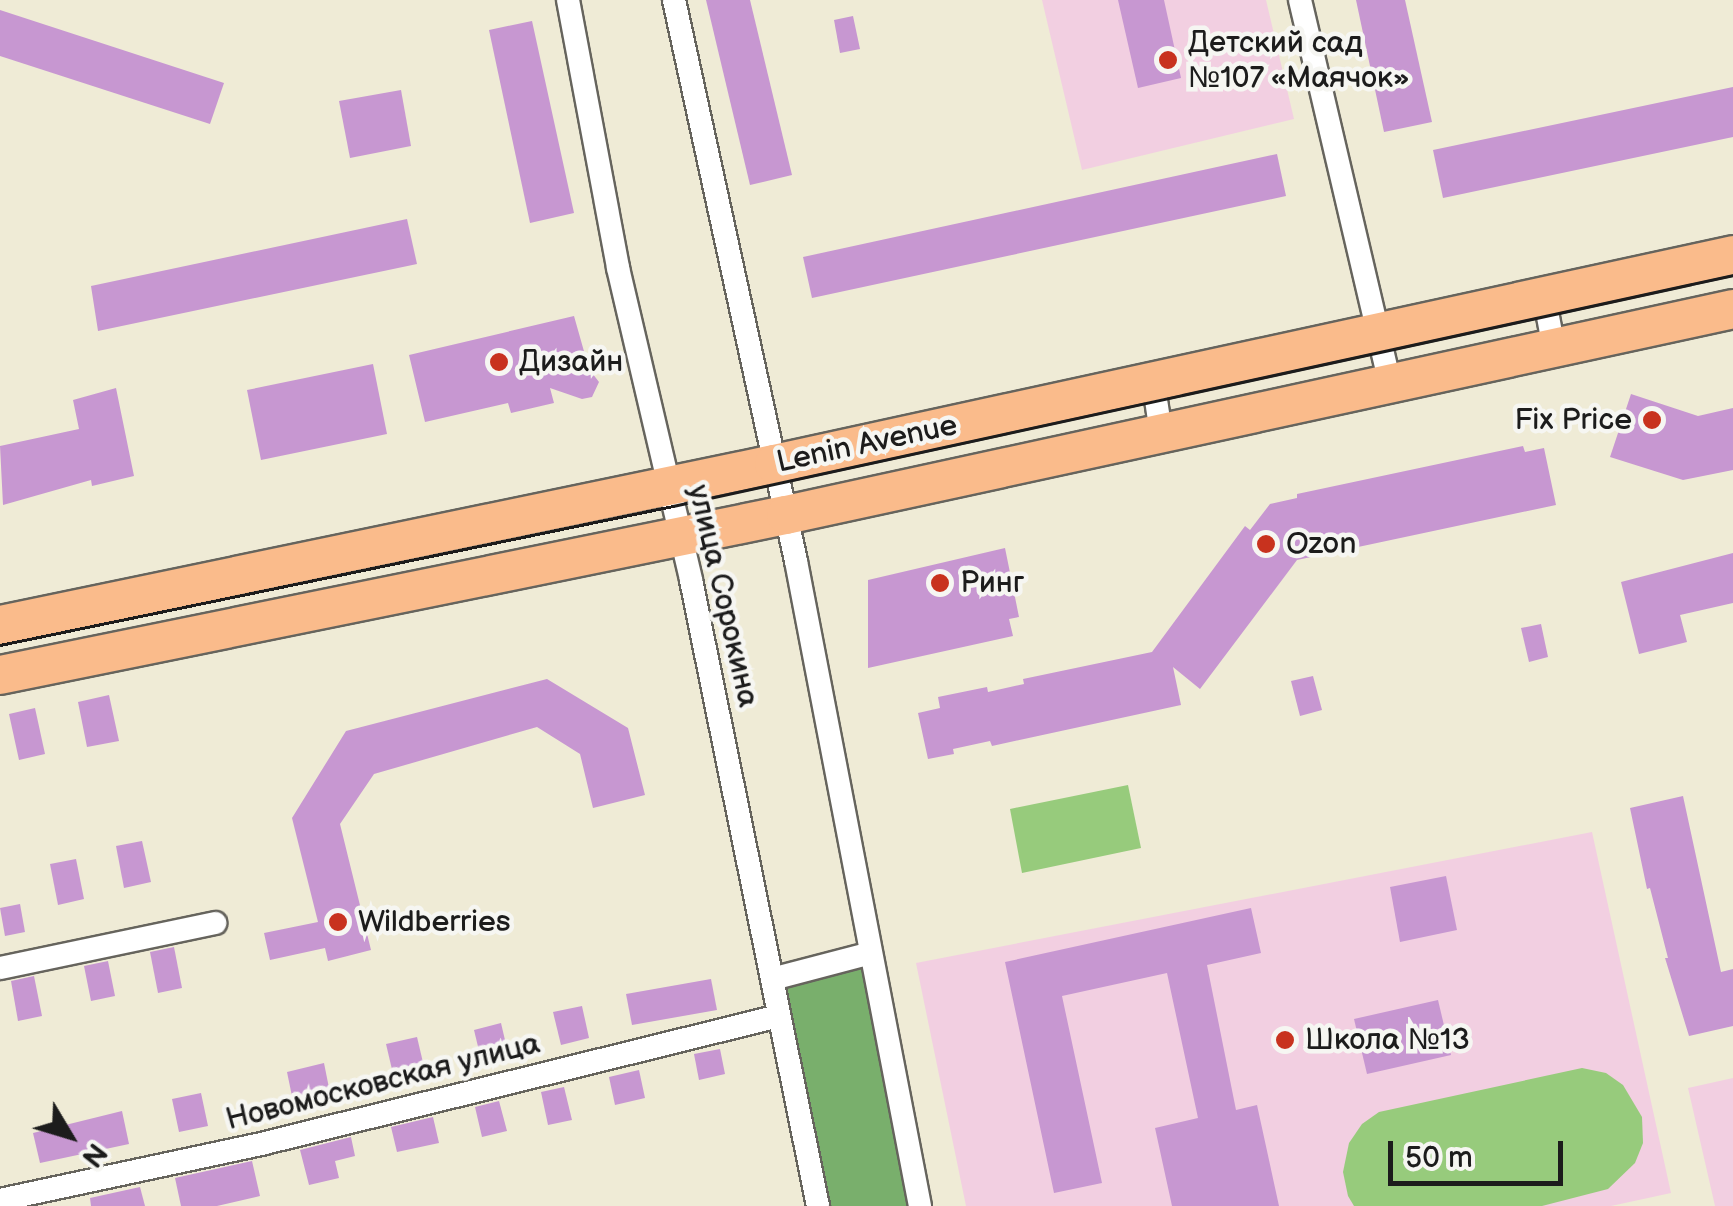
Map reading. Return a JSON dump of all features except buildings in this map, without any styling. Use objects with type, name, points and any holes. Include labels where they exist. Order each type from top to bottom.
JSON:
[{"type":"main road","name":"Lenin Avenue","points":[[0,674],[151,618],[668,487],[1733,255]]},
{"type":"main road","name":"Lenin Avenue","points":[[0,625],[151,618],[680,537],[1733,309]]},
{"type":"street","name":"улица Сорокина","points":[[568,0],[618,268],[680,537],[818,1206]]},
{"type":"street","points":[[674,0],[786,514],[920,1206]]},
{"type":"street","points":[[1300,0],[1390,383]]},
{"type":"street","points":[[1544,295],[1554,348]]},
{"type":"street","points":[[1153,380],[1161,433]]},
{"type":"street","points":[[0,968],[215,922]]},
{"type":"street","points":[[772,978],[871,953]]},
{"type":"street","name":"Новомосковская улица","points":[[0,1200],[265,1143],[780,1016]]},
{"type":"shaded area","name":"Детский сад №107 «Маячок»","points":[[1042,0],[1266,0],[1294,119],[1082,170]]},
{"type":"shaded area","name":"Школа №13","points":[[1592,832],[1671,1193],[1611,1206],[966,1206],[916,963]]},
{"type":"shaded area","points":[[1733,1078],[1733,1206],[1715,1206],[1688,1088]]},
{"type":"green space","points":[[1128,785],[1141,848],[1022,873],[1010,809]]},
{"type":"green space","points":[[871,953],[920,1206],[818,1206],[772,979]]},
{"type":"green space","points":[[1582,1068],[1606,1073],[1623,1085],[1642,1117],[1643,1143],[1635,1163],[1608,1189],[1542,1206],[1354,1206],[1348,1196],[1343,1172],[1349,1143],[1362,1124],[1379,1112]]},
{"type":"tram line","points":[[0,645],[673,506],[1733,275]]},
{"type":"place","name":"Детский сад №107 «Маячок»","points":[[1168,60]]},
{"type":"place","name":"Дизайн","points":[[499,362]]},
{"type":"place","name":"Fix Price","points":[[1652,420]]},
{"type":"place","name":"Ozon","points":[[1266,544]]},
{"type":"place","name":"Ринг","points":[[940,583]]},
{"type":"place","name":"Wildberries","points":[[338,922]]},
{"type":"place","name":"Школа №13","points":[[1285,1040]]}]
